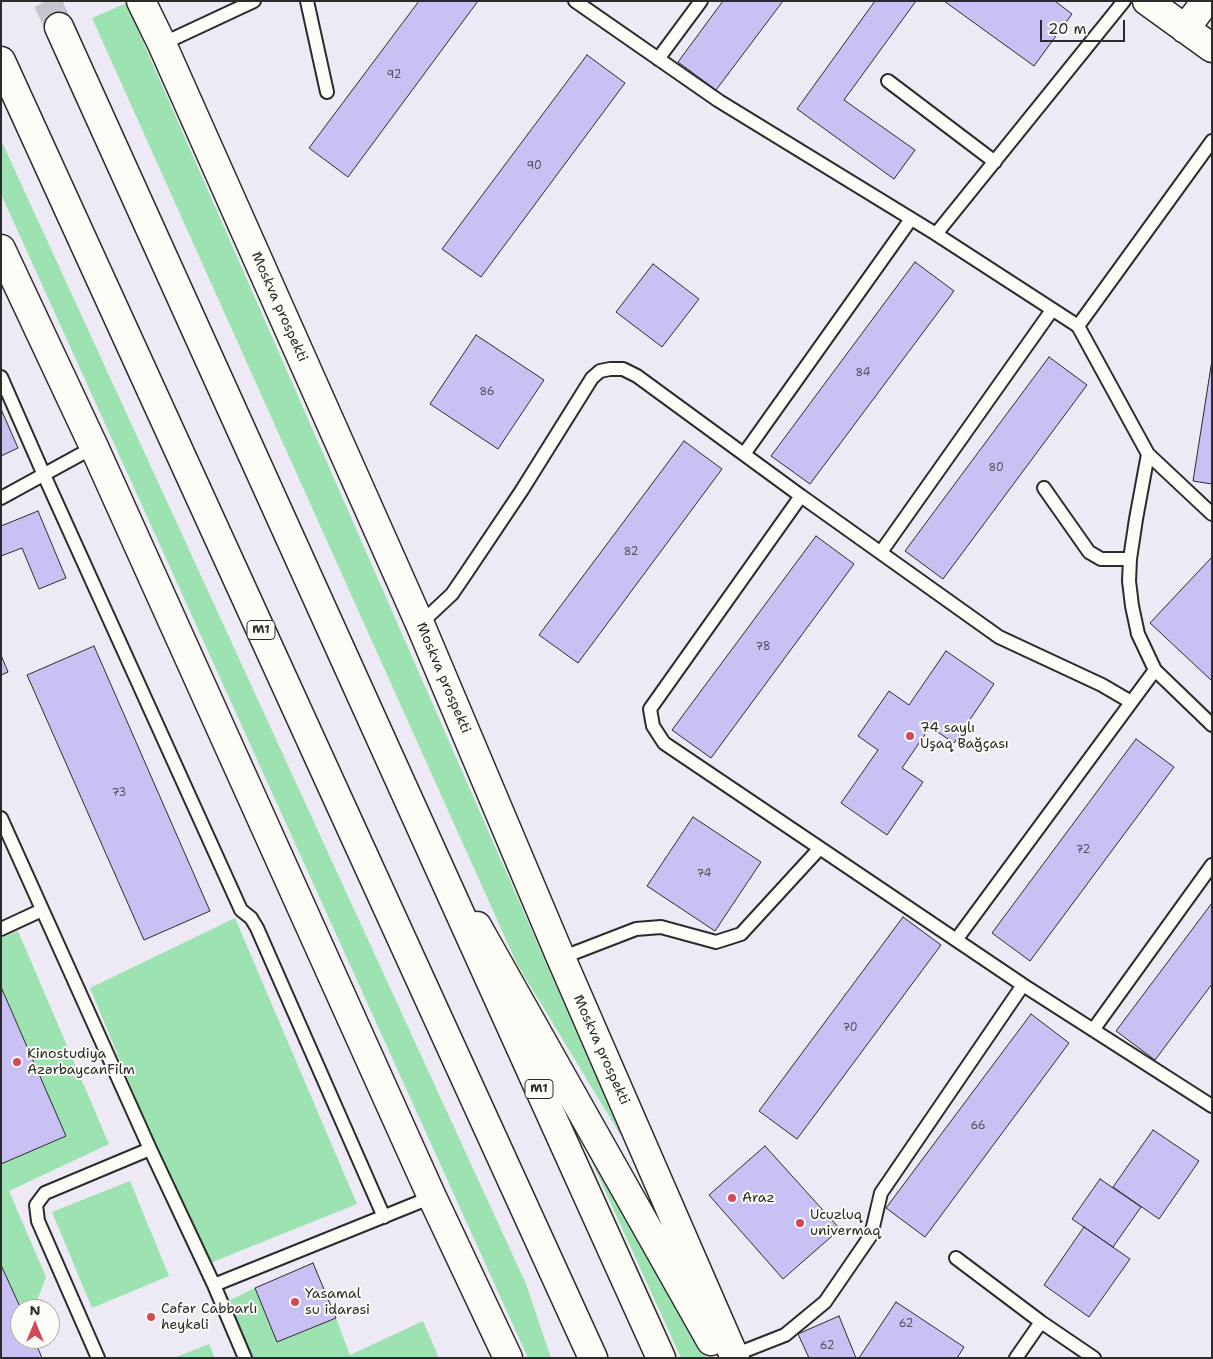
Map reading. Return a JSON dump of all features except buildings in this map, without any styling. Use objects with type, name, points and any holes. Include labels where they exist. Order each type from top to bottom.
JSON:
[{"type":"main road","name":"Moskva prospekti","points":[[141,1],[162,44],[420,624],[730,1357]]},
{"type":"main road","points":[[1147,1],[1212,48]]},
{"type":"main road","points":[[1185,29],[1206,1]]},
{"type":"main road","name":"M1","points":[[59,27],[661,1358]]},
{"type":"main road","name":"M1","points":[[1,61],[593,1358]]},
{"type":"main road","points":[[1,249],[94,447],[432,1197],[508,1358]]},
{"type":"main road","points":[[418,821],[730,1357]]},
{"type":"main road","points":[[520,1199],[572,1358]]},
{"type":"lane","points":[[162,44],[254,1]]},
{"type":"lane","points":[[307,1],[327,92]]},
{"type":"lane","points":[[575,1],[718,101],[936,234],[1078,326],[1148,454],[1212,514]]},
{"type":"lane","points":[[658,59],[701,1]]},
{"type":"lane","points":[[936,234],[1124,1]]},
{"type":"lane","points":[[888,82],[995,162]]},
{"type":"lane","points":[[1078,326],[1212,141]]},
{"type":"lane","points":[[744,454],[911,219]]},
{"type":"lane","points":[[881,552],[1052,310]]},
{"type":"lane","points":[[420,624],[452,594],[522,490],[592,378],[600,371],[610,368],[623,370],[637,376],[999,637],[1102,685],[1131,702]]},
{"type":"lane","points":[[1,377],[241,910],[251,918],[257,928],[384,1217]]},
{"type":"lane","points":[[1,498],[94,447]]},
{"type":"lane","points":[[1148,454],[1130,559],[1129,581],[1138,634],[1154,670],[1212,725]]},
{"type":"lane","points":[[1044,488],[1089,552],[1102,559],[1130,559]]},
{"type":"lane","points":[[801,496],[650,709],[653,726],[664,742],[1023,985],[1212,1106]]},
{"type":"lane","points":[[956,940],[1154,670]]},
{"type":"lane","points":[[1,818],[150,1149],[214,1285],[245,1358]]},
{"type":"lane","points":[[561,958],[636,929],[661,927],[716,942],[741,934],[820,848]]},
{"type":"lane","points":[[1093,1030],[1212,865]]},
{"type":"lane","points":[[1,929],[42,910]]},
{"type":"lane","points":[[730,1357],[785,1335],[825,1302],[871,1235],[881,1193],[1023,985]]},
{"type":"lane","points":[[98,1358],[38,1221],[36,1205],[45,1193],[150,1149]]},
{"type":"lane","points":[[214,1285],[432,1197]]},
{"type":"lane","points":[[956,1258],[1041,1322],[1094,1358]]},
{"type":"lane","points":[[1016,1358],[1041,1322]]},
{"type":"green space","points":[[126,3],[623,1139],[517,964],[92,18]]},
{"type":"green space","points":[[1,140],[526,1284],[551,1358],[528,1358],[1,194]]},
{"type":"green space","points":[[235,918],[357,1204],[205,1265],[90,988]]},
{"type":"green space","points":[[18,931],[109,1144],[9,1191],[46,1277],[38,1299],[16,1299],[1,1265],[1,1164],[66,1136],[1,987],[1,938]]},
{"type":"green space","points":[[562,1096],[654,1255],[706,1358],[681,1358]]},
{"type":"green space","points":[[130,1181],[169,1276],[92,1308],[52,1212]]},
{"type":"green space","points":[[255,1288],[277,1342],[336,1318],[350,1355],[423,1321],[439,1358],[248,1358],[224,1303]]},
{"type":"green space","points":[[209,1344],[215,1358],[174,1358]]},
{"type":"tunnel","points":[[47,1],[59,27]]},
{"type":"place","name":"74 saylı Uşaq Bağçası","points":[[910,736]]},
{"type":"place","name":"Kinostudiya AzərbaycanFilm","points":[[17,1062]]},
{"type":"place","name":"Araz","points":[[732,1198]]},
{"type":"place","name":"Ucuzluq univermaq","points":[[800,1223]]},
{"type":"place","name":"Yasamal su idarəsi","points":[[295,1302]]},
{"type":"place","name":"Cəfər Cabbarlı heykəli","points":[[151,1317]]}]
